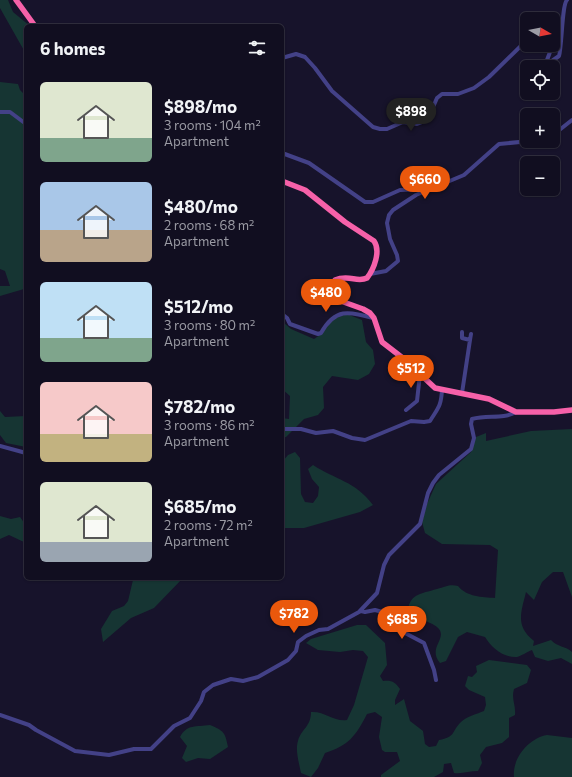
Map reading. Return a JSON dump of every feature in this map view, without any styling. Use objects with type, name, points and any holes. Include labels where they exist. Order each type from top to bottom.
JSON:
[{"type":"highway","points":[[16,0],[34,24]]},
{"type":"highway","points":[[284,182],[305,190],[345,222],[374,241],[377,250],[370,274],[363,280],[344,276],[335,280],[331,293],[338,300],[363,309],[374,318],[382,342],[420,373],[435,388],[489,399],[516,412],[554,412],[572,410]]},
{"type":"street","points":[[560,50],[563,31],[563,6],[567,0]]},
{"type":"street","points":[[284,57],[296,54],[303,55],[315,68],[332,92],[343,102],[373,127],[387,129],[403,122],[417,124],[425,121],[437,98],[442,94],[458,94],[474,88],[489,77],[520,47]]},
{"type":"street","points":[[550,52],[547,60],[549,63],[559,56],[560,52]]},
{"type":"street","points":[[0,112],[10,112],[24,122]]},
{"type":"street","points":[[560,129],[572,120]]},
{"type":"street","points":[[370,274],[386,271],[396,265],[398,261],[398,255],[388,231],[387,223],[389,215],[402,204],[464,175],[499,144],[520,142]]},
{"type":"street","points":[[284,154],[310,163],[365,202],[373,202],[400,190],[433,189]]},
{"type":"street","points":[[284,316],[290,324],[318,334],[321,333],[332,318],[341,313],[351,312],[374,318]]},
{"type":"street","points":[[462,332],[462,338],[470,340]]},
{"type":"street","points":[[462,394],[471,334]]},
{"type":"street","points":[[406,410],[417,401],[420,373]]},
{"type":"street","points":[[284,429],[301,429],[316,433],[333,431],[352,438],[370,439],[411,421],[430,421],[433,414],[441,406],[442,390]]},
{"type":"street","points":[[0,715],[29,724],[36,730],[75,752],[108,756],[134,749],[151,749],[170,730],[190,718],[206,689],[226,680],[243,681],[258,677],[288,660],[296,651],[298,642],[306,636],[319,630],[328,629],[361,611],[377,592],[384,565],[390,555],[420,524],[428,493],[439,475],[470,449],[474,438],[471,424],[472,419],[488,416],[507,417],[516,412]]},
{"type":"street","points":[[0,446],[24,452]]},
{"type":"street","points":[[361,611],[365,612],[375,610],[386,613],[406,633],[424,643],[436,680]]},
{"type":"green space","points":[[0,0],[8,0],[13,12],[28,24],[24,24],[24,50],[0,8]]},
{"type":"green space","points":[[0,82],[18,84],[20,90],[24,94],[24,289],[0,296],[0,286],[10,286],[5,271],[0,269]]},
{"type":"green space","points":[[347,314],[362,320],[366,342],[373,350],[375,364],[369,374],[358,380],[332,376],[323,387],[324,408],[318,415],[304,419],[284,438],[284,418],[289,419],[290,396],[284,391],[284,323],[291,329],[314,339],[320,335],[333,319]]},
{"type":"green space","points":[[0,411],[5,417],[24,416],[24,447],[6,443],[0,435]]},
{"type":"green space","points":[[572,429],[572,597],[563,572],[553,572],[542,582],[534,600],[526,592],[522,606],[521,619],[524,630],[534,641],[533,646],[551,640],[572,652],[572,664],[561,658],[548,661],[535,657],[532,650],[517,657],[507,656],[494,648],[485,637],[467,632],[458,637],[446,661],[440,663],[436,656],[436,649],[441,632],[437,627],[426,621],[408,616],[408,609],[412,599],[420,594],[452,585],[458,586],[470,594],[480,597],[495,598],[498,550],[490,545],[442,544],[425,533],[422,522],[427,504],[436,484],[471,452],[476,437],[486,433],[486,441],[531,431]]},
{"type":"green space","points":[[295,452],[300,458],[301,494],[305,502],[313,503],[318,496],[319,487],[312,479],[308,469],[313,465],[352,486],[366,497],[373,505],[360,512],[304,528],[284,528],[284,460],[288,455]]},
{"type":"green space","points":[[0,516],[11,519],[20,517],[24,523],[24,542],[9,535],[0,539]]},
{"type":"green space","points":[[133,580],[181,580],[154,608],[131,618],[103,642],[101,629],[112,611],[124,606],[128,601]]},
{"type":"green space","points":[[357,625],[366,625],[385,643],[387,665],[380,676],[383,681],[393,682],[400,689],[395,700],[395,705],[404,699],[410,721],[423,731],[425,744],[429,747],[436,746],[439,740],[451,736],[463,720],[484,711],[486,705],[485,697],[469,690],[465,686],[468,676],[472,677],[477,672],[476,666],[489,660],[527,665],[531,670],[527,683],[514,689],[513,696],[515,715],[509,718],[509,737],[502,743],[486,747],[480,755],[482,763],[478,771],[454,773],[451,763],[444,764],[443,772],[434,777],[381,777],[381,775],[400,761],[397,752],[385,752],[382,750],[379,737],[382,717],[375,712],[367,714],[359,729],[346,743],[325,753],[318,768],[311,777],[301,773],[297,745],[299,737],[308,725],[311,712],[347,720],[354,705],[368,657],[363,651],[353,650],[340,652],[318,650],[306,643],[311,639]]},
{"type":"green space","points":[[210,725],[223,733],[228,747],[210,759],[198,758],[186,762],[182,758],[187,746],[180,737],[189,728]]},
{"type":"green space","points":[[547,735],[572,738],[572,777],[514,777],[516,763],[523,750],[534,740]]}]
